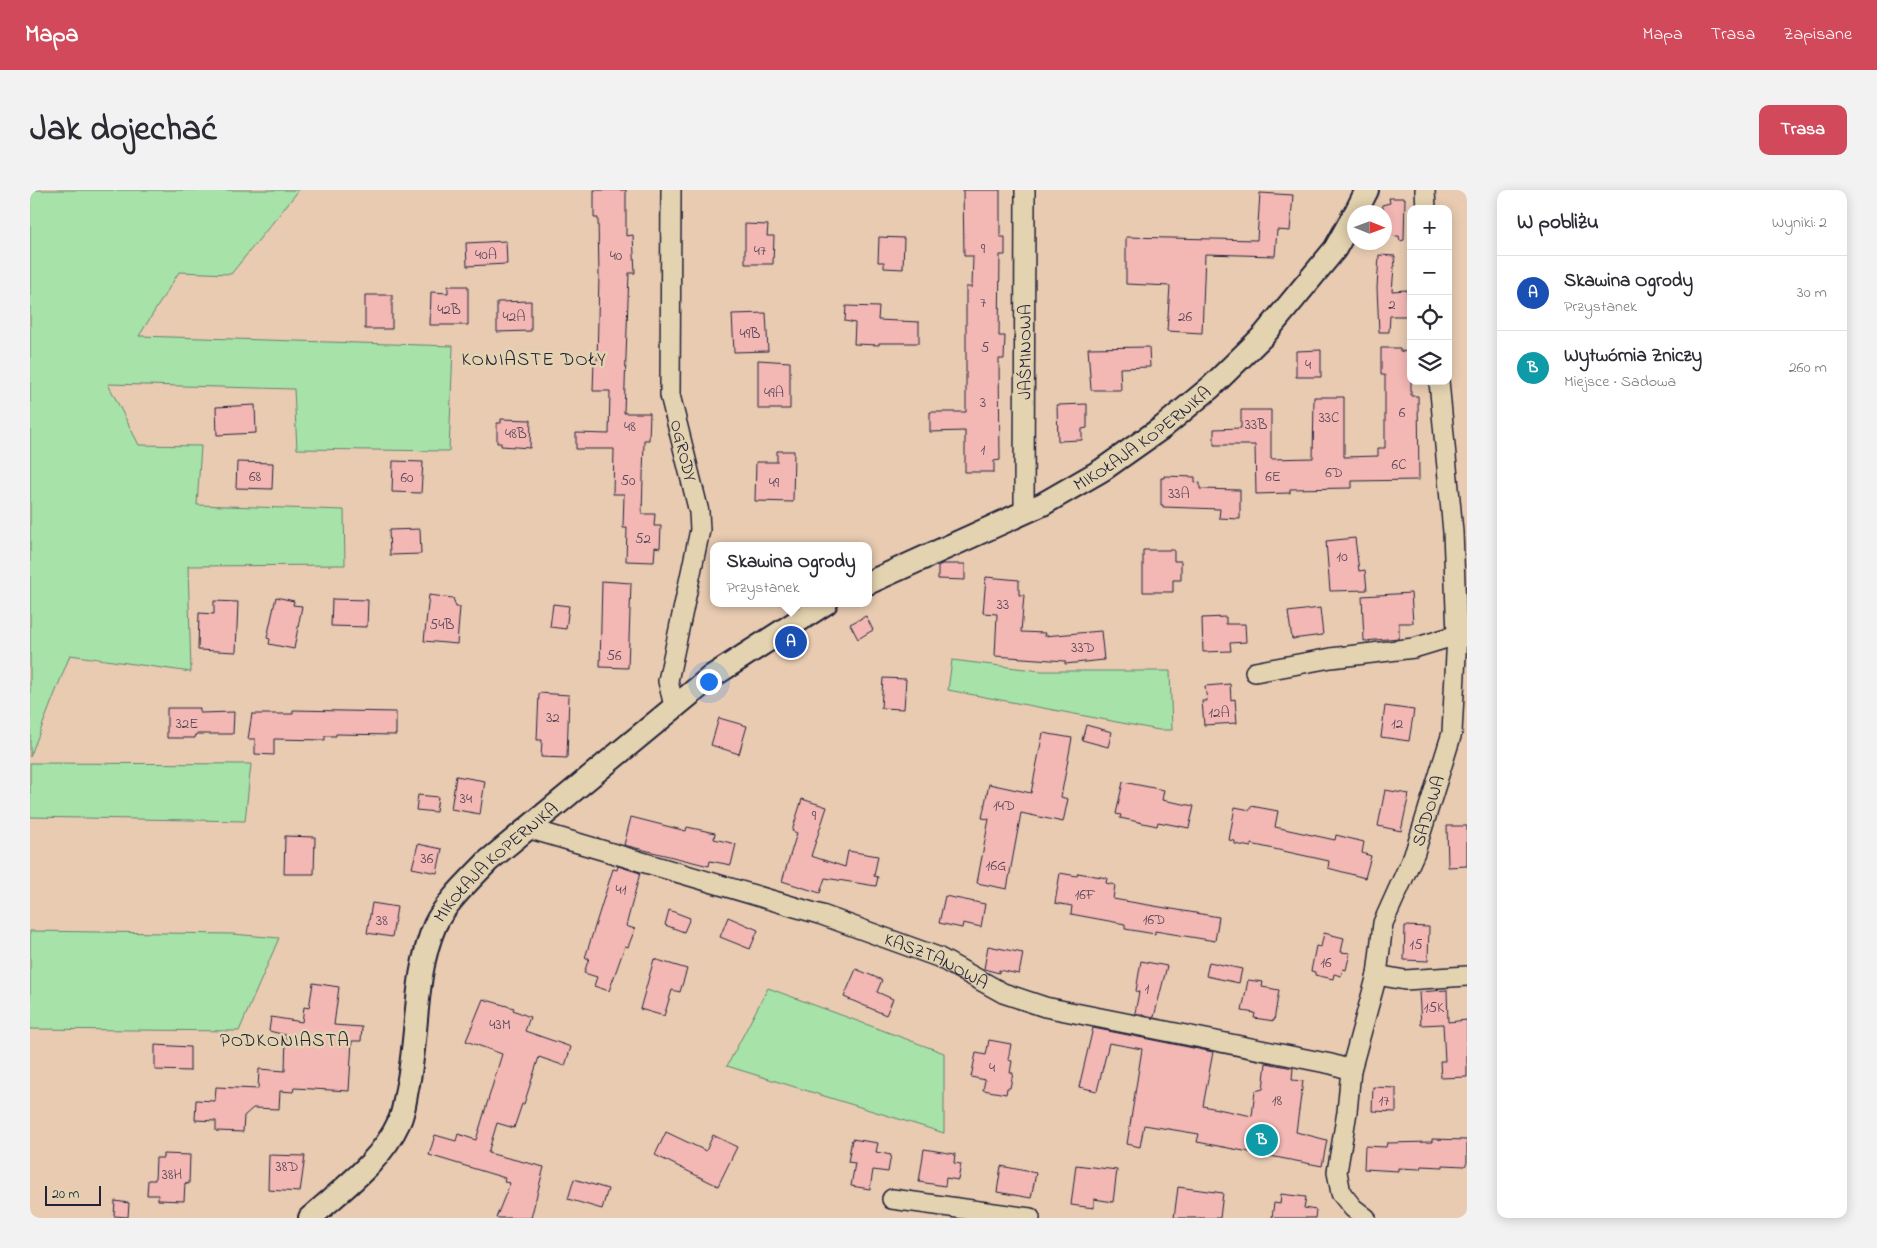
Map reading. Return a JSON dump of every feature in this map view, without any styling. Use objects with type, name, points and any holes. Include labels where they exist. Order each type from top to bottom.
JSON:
[{"type":"street","name":"OGRODY","points":[[671,190],[670,394],[699,512],[700,530],[668,681],[674,706]]},
{"type":"street","name":"JAŚMINOWA","points":[[1024,513],[1025,190]]},
{"type":"street","name":"MIKOŁAJA KOPERNIKA","points":[[1360,205],[1367,190]]},
{"type":"street","points":[[1426,190],[1426,205]]},
{"type":"street","name":"MIKOŁAJA KOPERNIKA","points":[[872,581],[1024,513],[1102,470],[1163,427],[1211,386],[1264,335],[1335,249],[1347,228]]},
{"type":"street","name":"SADOWA","points":[[1356,1215],[1341,1193],[1337,1172],[1347,1112],[1351,1070],[1377,975],[1383,923],[1415,852],[1452,734],[1457,636],[1453,532],[1439,385]]},
{"type":"street","name":"MIKOŁAJA KOPERNIKA","points":[[310,1218],[373,1162],[390,1139],[400,1120],[411,1069],[423,961],[436,923],[458,894],[488,861],[674,706],[711,677],[820,607]]},
{"type":"street","points":[[1255,672],[1330,658],[1414,648],[1457,636]]},
{"type":"street","name":"KASZTANOWA","points":[[527,828],[822,915],[938,957],[1004,993],[1045,1007],[1331,1064],[1351,1070]]},
{"type":"street","points":[[1377,975],[1405,980],[1467,976]]},
{"type":"street","points":[[892,1199],[1030,1218]]},
{"type":"green space","points":[[30,190],[299,190],[231,274],[179,272],[139,336],[453,346],[449,451],[297,449],[294,389],[108,384],[139,445],[201,446],[197,505],[344,510],[345,565],[188,566],[191,672],[70,655],[30,757]]},
{"type":"green space","points":[[952,660],[1041,671],[1170,671],[1172,730],[1159,730],[948,690]]},
{"type":"green space","points":[[30,763],[251,764],[245,821],[30,817]]},
{"type":"green space","points":[[30,931],[232,934],[279,938],[239,1031],[30,1029]]},
{"type":"green space","points":[[768,988],[944,1053],[944,1133],[727,1066]]},
{"type":"building","points":[[594,190],[626,190],[626,236],[633,235],[635,273],[629,273],[624,413],[650,413],[649,440],[644,440],[642,514],[655,514],[654,526],[661,526],[660,548],[655,547],[654,562],[626,561],[627,528],[623,528],[624,494],[613,494],[614,449],[576,449],[576,433],[609,434],[610,391],[593,391],[594,361],[597,362],[599,275],[598,218],[594,218]]},
{"type":"building","points":[[963,190],[1000,190],[1000,235],[1005,237],[1005,255],[1000,255],[999,336],[1005,336],[1004,359],[999,359],[1000,460],[994,461],[994,472],[965,472],[965,431],[930,432],[930,412],[966,412],[966,287],[972,287],[973,256],[964,256]]},
{"type":"building","points":[[1260,193],[1293,195],[1290,231],[1277,230],[1275,256],[1205,254],[1202,333],[1167,331],[1170,286],[1126,284],[1126,237],[1257,240]]},
{"type":"building","points":[[1389,198],[1405,198],[1404,240],[1400,241],[1399,236],[1392,236],[1392,205],[1382,205],[1390,203]]},
{"type":"building","points":[[745,224],[768,225],[767,236],[774,236],[773,264],[745,264]]},
{"type":"building","points":[[879,237],[904,238],[903,269],[884,268],[884,262],[878,262]]},
{"type":"building","points":[[506,241],[507,264],[467,266],[466,243]]},
{"type":"building","points":[[1379,255],[1395,256],[1392,291],[1407,290],[1407,316],[1390,316],[1389,332],[1379,332],[1377,288]]},
{"type":"building","points":[[448,286],[468,286],[468,325],[430,325],[431,292],[448,293]]},
{"type":"building","points":[[365,295],[392,295],[392,329],[365,329]]},
{"type":"building","points":[[531,301],[531,331],[497,332],[497,302]]},
{"type":"building","points":[[846,306],[879,307],[878,320],[919,322],[919,343],[854,344],[855,323],[845,321]]},
{"type":"building","points":[[766,313],[768,351],[734,352],[732,314]]},
{"type":"building","points":[[1149,347],[1150,367],[1120,368],[1121,390],[1091,390],[1088,348]]},
{"type":"building","points":[[1381,348],[1400,348],[1400,351],[1407,352],[1407,385],[1411,385],[1411,396],[1418,396],[1419,480],[1352,481],[1352,488],[1290,489],[1290,493],[1256,494],[1255,445],[1214,445],[1214,429],[1241,428],[1241,410],[1271,410],[1271,459],[1313,458],[1314,397],[1344,397],[1344,457],[1378,456],[1378,448],[1385,448],[1385,375],[1381,375]]},
{"type":"building","points":[[1321,350],[1321,377],[1296,377],[1296,351]]},
{"type":"building","points":[[758,360],[790,362],[790,409],[758,409]]},
{"type":"building","points":[[1087,404],[1087,428],[1082,429],[1082,440],[1058,441],[1057,405]]},
{"type":"building","points":[[255,405],[256,433],[217,435],[216,407]]},
{"type":"building","points":[[501,419],[531,420],[530,448],[501,446],[501,443],[497,443],[497,423],[501,423]]},
{"type":"building","points":[[777,451],[794,451],[793,502],[755,501],[756,462],[777,462]]},
{"type":"building","points":[[393,461],[423,462],[421,493],[392,492]]},
{"type":"building","points":[[237,462],[273,463],[272,489],[236,488]]},
{"type":"building","points":[[1164,476],[1195,477],[1195,482],[1200,483],[1200,489],[1240,490],[1240,519],[1219,518],[1220,509],[1163,507],[1161,505],[1161,478],[1164,478]]},
{"type":"building","points":[[420,529],[421,554],[390,555],[389,530]]},
{"type":"building","points":[[1355,538],[1359,571],[1365,570],[1367,590],[1330,591],[1326,541]]},
{"type":"building","points":[[1143,550],[1174,550],[1174,561],[1181,561],[1181,580],[1173,580],[1173,592],[1143,592]]},
{"type":"building","points":[[942,564],[965,564],[965,580],[938,579],[938,566]]},
{"type":"building","points":[[986,577],[1019,580],[1019,595],[1024,595],[1021,632],[1045,633],[1044,636],[1101,631],[1104,660],[1065,664],[1065,661],[995,656],[997,614],[983,613]]},
{"type":"building","points":[[602,581],[631,583],[628,668],[600,667]]},
{"type":"building","points":[[1411,593],[1413,623],[1399,623],[1399,638],[1364,641],[1362,596]]},
{"type":"building","points":[[429,595],[453,598],[456,607],[460,607],[457,644],[424,641]]},
{"type":"building","points":[[276,597],[294,601],[293,605],[302,606],[294,649],[269,644],[270,639],[267,638]]},
{"type":"building","points":[[332,599],[368,600],[367,627],[331,626]]},
{"type":"building","points":[[214,601],[238,602],[236,652],[198,650],[199,613],[214,614]]},
{"type":"building","points":[[553,604],[569,606],[566,629],[550,627]]},
{"type":"building","points":[[1320,608],[1323,635],[1292,639],[1288,612]]},
{"type":"building","points":[[866,616],[873,630],[858,639],[850,624]]},
{"type":"building","points":[[1226,617],[1226,624],[1245,624],[1246,642],[1230,643],[1231,651],[1203,652],[1202,618]]},
{"type":"building","points":[[883,678],[906,679],[904,709],[881,708]]},
{"type":"building","points":[[1230,684],[1231,700],[1235,699],[1237,723],[1204,725],[1202,701],[1207,701],[1205,686]]},
{"type":"building","points":[[539,693],[569,695],[567,758],[541,757],[542,740],[537,740]]},
{"type":"building","points":[[1385,706],[1414,710],[1409,741],[1381,737]]},
{"type":"building","points":[[167,708],[200,708],[200,713],[234,712],[233,734],[196,734],[195,738],[167,738]]},
{"type":"building","points":[[293,710],[396,712],[396,735],[336,734],[336,736],[325,736],[325,740],[274,739],[274,755],[255,754],[255,739],[248,739],[252,714],[293,714]]},
{"type":"building","points":[[719,718],[747,726],[739,754],[711,745]]},
{"type":"building","points":[[1086,725],[1112,732],[1108,747],[1082,740]]},
{"type":"building","points":[[1043,733],[1072,738],[1061,797],[1068,799],[1063,822],[1021,813],[1007,889],[977,883],[989,819],[982,818],[989,784],[1031,793]]},
{"type":"building","points":[[456,776],[485,781],[480,814],[451,809]]},
{"type":"building","points":[[1123,782],[1164,790],[1162,800],[1194,806],[1189,828],[1158,822],[1157,826],[1120,818],[1121,815],[1116,814]]},
{"type":"building","points":[[1385,790],[1409,794],[1401,831],[1378,826]]},
{"type":"building","points":[[418,795],[438,797],[436,812],[416,810]]},
{"type":"building","points":[[802,799],[827,807],[811,856],[845,867],[848,851],[878,856],[874,876],[878,877],[876,886],[825,878],[820,893],[782,881],[797,833],[792,831]]},
{"type":"building","points":[[1251,806],[1278,811],[1275,827],[1335,840],[1336,835],[1364,842],[1362,853],[1371,856],[1365,878],[1328,868],[1329,861],[1251,844],[1251,847],[1235,844],[1235,841],[1229,840],[1235,807],[1250,810]]},
{"type":"building","points":[[631,817],[686,831],[687,827],[715,833],[714,839],[736,844],[731,865],[710,861],[709,866],[624,845]]},
{"type":"building","points":[[1447,826],[1467,826],[1467,866],[1448,867]]},
{"type":"building","points":[[285,836],[315,837],[314,874],[284,874]]},
{"type":"building","points":[[418,844],[442,849],[437,873],[412,868]]},
{"type":"building","points":[[618,866],[640,873],[626,926],[635,929],[628,947],[625,946],[609,991],[594,986],[597,977],[584,973],[589,958],[585,958],[613,869],[617,870]]},
{"type":"building","points":[[1060,873],[1077,876],[1078,873],[1107,878],[1106,883],[1115,885],[1113,899],[1219,917],[1215,941],[1155,931],[1155,934],[1125,929],[1125,924],[1071,914],[1072,906],[1055,903]]},
{"type":"building","points":[[945,896],[985,904],[981,927],[963,923],[962,928],[939,923]]},
{"type":"building","points":[[372,903],[397,907],[392,937],[367,933]]},
{"type":"building","points":[[669,910],[690,918],[684,932],[665,925]]},
{"type":"building","points":[[728,917],[758,930],[750,949],[720,937]]},
{"type":"building","points":[[1405,926],[1429,927],[1428,961],[1404,960]]},
{"type":"building","points":[[1324,933],[1344,938],[1341,952],[1350,953],[1346,970],[1343,969],[1341,976],[1334,974],[1333,979],[1315,975],[1315,972],[1311,971],[1316,946],[1321,947]]},
{"type":"building","points":[[988,946],[1023,953],[1019,974],[999,970],[999,973],[984,969]]},
{"type":"building","points":[[654,959],[687,969],[680,992],[672,990],[664,1016],[640,1009]]},
{"type":"building","points":[[1141,961],[1167,966],[1154,1017],[1135,1013],[1139,992],[1136,991]]},
{"type":"building","points":[[1209,962],[1242,969],[1239,983],[1206,976]]},
{"type":"building","points":[[856,969],[882,980],[877,992],[893,999],[886,1015],[844,997]]},
{"type":"building","points":[[1248,980],[1263,982],[1262,987],[1279,990],[1274,1021],[1254,1018],[1255,1013],[1242,1011]]},
{"type":"building","points":[[313,983],[339,987],[334,1025],[362,1027],[361,1041],[352,1041],[349,1091],[294,1088],[293,1092],[280,1091],[279,1109],[253,1108],[244,1116],[243,1132],[216,1131],[216,1121],[195,1120],[196,1100],[215,1101],[216,1087],[258,1089],[259,1069],[285,1071],[286,1035],[269,1031],[271,1017],[302,1022],[304,1007],[309,1008]]},
{"type":"building","points":[[1447,990],[1448,1022],[1467,1020],[1467,1077],[1441,1078],[1440,1061],[1445,1061],[1443,1024],[1421,1025],[1419,992]]},
{"type":"building","points":[[483,999],[514,1008],[513,1010],[530,1017],[525,1031],[571,1047],[565,1066],[539,1057],[514,1128],[497,1123],[488,1153],[544,1167],[531,1218],[496,1218],[510,1183],[504,1182],[505,1178],[429,1155],[435,1135],[456,1141],[458,1134],[476,1140],[502,1054],[466,1041]]},
{"type":"building","points":[[1093,1028],[1213,1052],[1203,1106],[1252,1116],[1255,1091],[1263,1089],[1266,1063],[1293,1068],[1292,1080],[1303,1081],[1296,1132],[1327,1140],[1322,1166],[1197,1142],[1199,1134],[1144,1125],[1140,1147],[1127,1144],[1142,1049],[1109,1043],[1097,1091],[1079,1087]]},
{"type":"building","points":[[989,1040],[1011,1044],[1008,1060],[1012,1061],[1010,1073],[1013,1073],[1010,1088],[1007,1088],[1006,1094],[983,1090],[985,1080],[971,1077],[976,1053],[986,1055]]},
{"type":"building","points":[[155,1045],[190,1047],[190,1071],[155,1070]]},
{"type":"building","points":[[1373,1087],[1396,1088],[1396,1112],[1372,1111]]},
{"type":"building","points":[[666,1132],[706,1151],[713,1135],[737,1147],[718,1186],[655,1155]]},
{"type":"building","points":[[852,1139],[878,1143],[876,1152],[891,1155],[888,1172],[873,1170],[870,1189],[851,1186],[855,1163],[848,1162]]},
{"type":"building","points":[[1432,1139],[1467,1140],[1467,1163],[1465,1166],[1421,1166],[1420,1169],[1398,1168],[1398,1171],[1364,1169],[1365,1146],[1386,1147],[1387,1143],[1432,1142]]},
{"type":"building","points":[[924,1149],[955,1154],[954,1163],[961,1164],[958,1180],[946,1178],[945,1186],[919,1182]]},
{"type":"building","points":[[163,1154],[190,1155],[189,1184],[185,1183],[184,1201],[158,1200],[158,1195],[147,1195],[148,1180],[155,1180],[156,1158],[163,1158]]},
{"type":"building","points":[[269,1155],[305,1156],[300,1192],[268,1190]]},
{"type":"building","points":[[1076,1165],[1117,1170],[1113,1202],[1094,1199],[1094,1208],[1071,1205]]},
{"type":"building","points":[[1001,1166],[1036,1173],[1031,1198],[997,1192]]},
{"type":"building","points":[[574,1179],[608,1189],[602,1209],[568,1199]]},
{"type":"building","points":[[1178,1187],[1223,1193],[1220,1218],[1174,1218]]},
{"type":"building","points":[[1281,1194],[1306,1197],[1304,1208],[1316,1210],[1315,1218],[1272,1218],[1274,1203],[1280,1204]]},
{"type":"building","points":[[115,1201],[129,1203],[128,1217],[114,1216]]},
{"type":"place","name":"Skawina Ogrody","points":[[791,642]]},
{"type":"place","name":"Wytwórnia Zniczy","points":[[1262,1140]]},
{"type":"district","name":"KONIASTE DOŁY","points":[[534,358]]},
{"type":"district","name":"PODKONIASTA","points":[[285,1039]]}]
